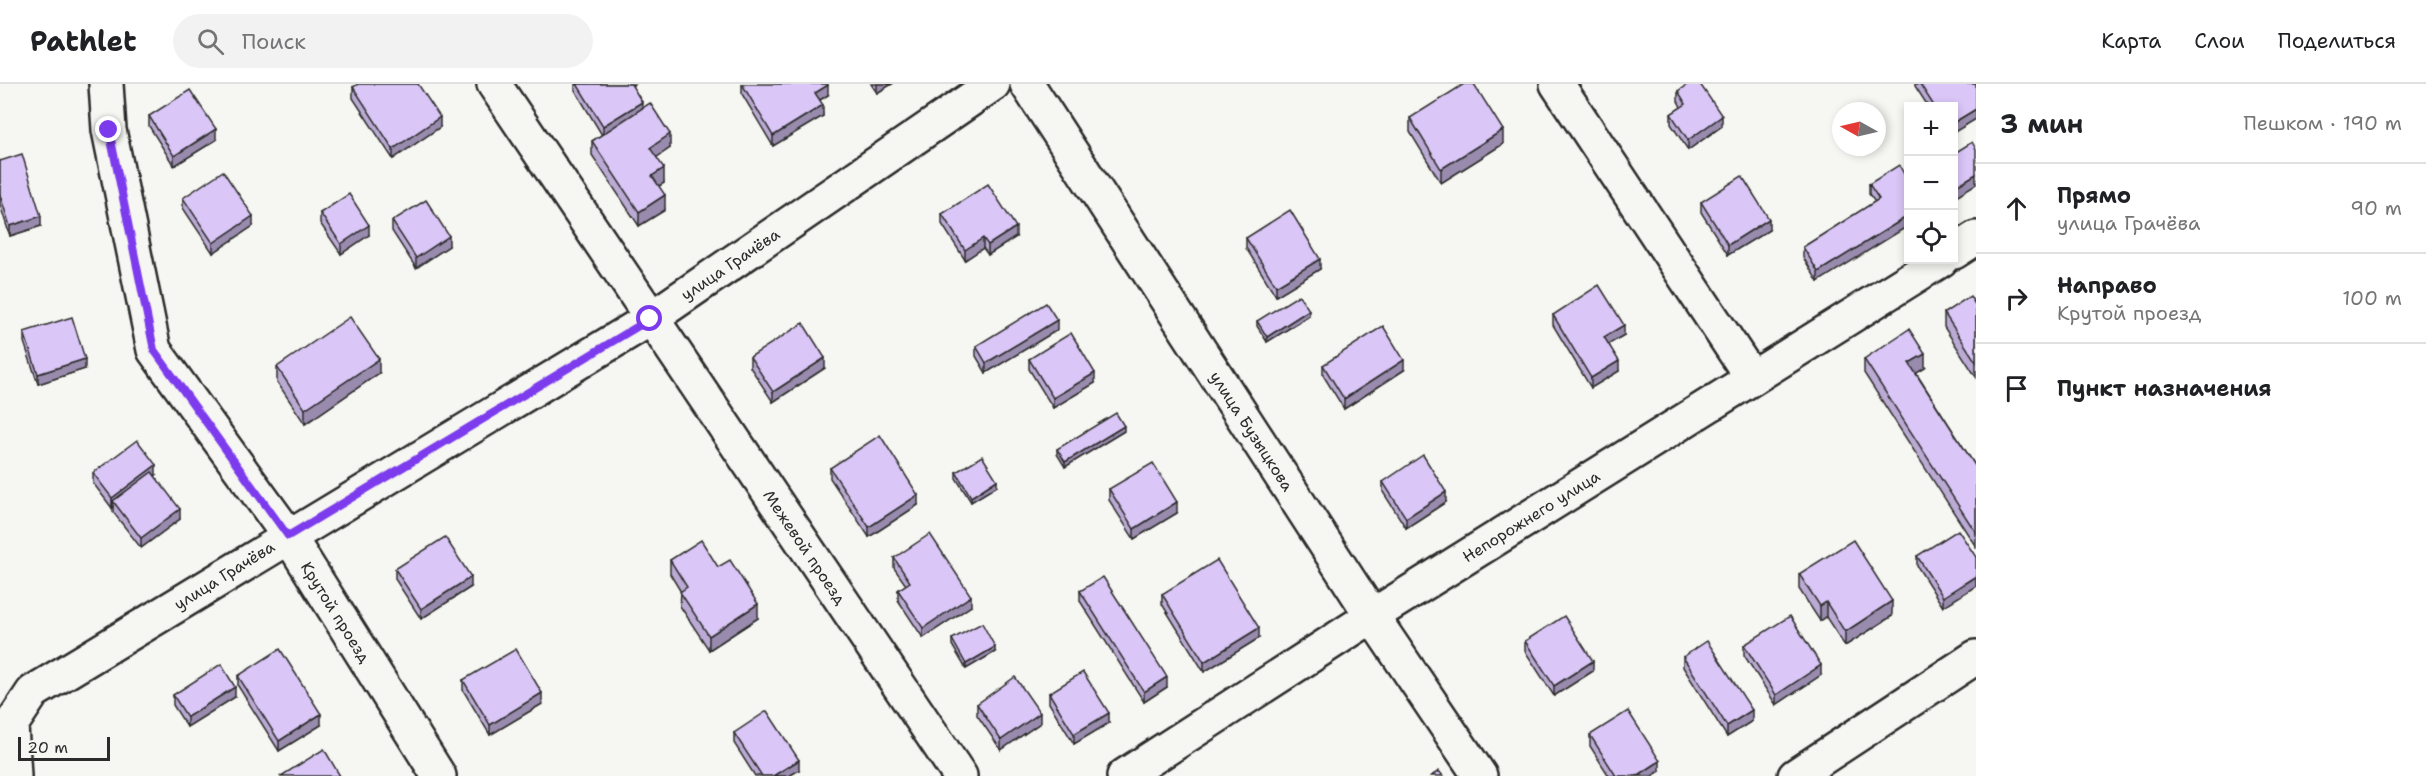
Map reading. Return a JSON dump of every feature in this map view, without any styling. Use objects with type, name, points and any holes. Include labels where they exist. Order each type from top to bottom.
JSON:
[{"type":"street","name":"Крутой проезд","points":[[106,84],[109,130],[154,350],[288,536],[439,776]]},
{"type":"street","name":"Межевой проезд","points":[[494,84],[650,319],[960,776]]},
{"type":"street","name":"улица Грачёва","points":[[15,776],[10,725],[33,692],[650,319],[993,84]]},
{"type":"street","name":"улица Бузыцкова","points":[[1027,84],[1372,616],[1480,776]]},
{"type":"street","points":[[1557,84],[1752,378]]},
{"type":"street","points":[[1958,249],[1976,238]]},
{"type":"street","name":"Непорожнего улица","points":[[1124,776],[1372,616],[1935,264]]},
{"type":"street","points":[[1795,776],[1976,657]]},
{"type":"building","points":[[358,84],[418,84],[440,117],[393,149],[353,87]]},
{"type":"building","points":[[577,84],[631,84],[642,102],[603,126]]},
{"type":"building","points":[[742,84],[828,85],[815,93],[823,105],[773,136]]},
{"type":"building","points":[[1464,84],[1474,84],[1503,130],[1441,169],[1410,118]]},
{"type":"building","points":[[1688,84],[1700,84],[1722,116],[1688,140],[1671,114],[1686,104],[1678,91]]},
{"type":"building","points":[[1920,84],[1976,84],[1976,109],[1958,120],[1958,102],[1931,102]]},
{"type":"building","points":[[190,90],[216,129],[174,156],[149,116]]},
{"type":"building","points":[[650,103],[670,134],[650,148],[664,168],[652,176],[665,195],[639,212],[592,141]]},
{"type":"building","points":[[1972,142],[1976,149],[1976,174],[1958,185],[1958,156],[1958,151]]},
{"type":"building","points":[[22,154],[41,216],[10,226],[0,195],[0,161]]},
{"type":"building","points":[[1899,165],[1904,174],[1904,218],[1818,272],[1803,247],[1879,199],[1869,184]]},
{"type":"building","points":[[223,171],[253,216],[213,243],[183,198]]},
{"type":"building","points":[[1742,176],[1769,219],[1728,245],[1701,202]]},
{"type":"building","points":[[988,184],[1016,227],[988,245],[983,238],[965,250],[942,214]]},
{"type":"building","points":[[349,194],[369,225],[341,244],[320,213]]},
{"type":"building","points":[[426,200],[449,236],[416,258],[392,221]]},
{"type":"building","points":[[1290,210],[1320,259],[1276,286],[1246,238]]},
{"type":"building","points":[[1599,285],[1624,325],[1604,337],[1619,361],[1591,378],[1553,315]]},
{"type":"building","points":[[1299,295],[1309,310],[1267,337],[1257,321]]},
{"type":"building","points":[[1970,296],[1976,306],[1976,362],[1944,313]]},
{"type":"building","points":[[1046,303],[1057,320],[986,363],[976,346]]},
{"type":"building","points":[[72,317],[85,359],[38,374],[24,332]]},
{"type":"building","points":[[350,317],[379,359],[305,409],[277,367]]},
{"type":"building","points":[[803,323],[825,358],[773,392],[750,357]]},
{"type":"building","points":[[1383,326],[1404,360],[1344,399],[1323,365]]},
{"type":"building","points":[[1909,329],[1925,354],[1909,363],[1976,467],[1976,533],[1864,359]]},
{"type":"building","points":[[1071,333],[1095,373],[1053,398],[1029,359]]},
{"type":"building","points":[[1116,413],[1124,426],[1065,462],[1057,449]]},
{"type":"building","points":[[880,435],[918,495],[869,527],[830,468]]},
{"type":"building","points":[[137,440],[156,465],[112,498],[93,473]]},
{"type":"building","points":[[1423,455],[1446,492],[1406,518],[1383,482]]},
{"type":"building","points":[[982,456],[997,480],[971,497],[956,472]]},
{"type":"building","points":[[1153,463],[1177,502],[1134,529],[1109,489]]},
{"type":"building","points":[[152,472],[180,509],[141,538],[113,501]]},
{"type":"building","points":[[1958,530],[1976,557],[1976,576],[1943,597],[1917,556]]},
{"type":"building","points":[[930,534],[971,596],[923,628],[898,590],[910,582],[894,558]]},
{"type":"building","points":[[445,537],[471,577],[421,609],[395,569]]},
{"type":"building","points":[[701,540],[718,567],[730,560],[758,604],[709,636],[680,592],[687,587],[670,560]]},
{"type":"building","points":[[1853,540],[1892,601],[1845,632],[1826,602],[1820,606],[1799,574]]},
{"type":"building","points":[[1217,560],[1259,628],[1204,662],[1162,594]]},
{"type":"building","points":[[1103,577],[1167,677],[1144,692],[1080,591]]},
{"type":"building","points":[[1564,616],[1593,661],[1554,686],[1525,641]]},
{"type":"building","points":[[1790,616],[1821,665],[1776,695],[1744,645]]},
{"type":"building","points":[[982,623],[995,647],[966,664],[952,639]]},
{"type":"building","points":[[1707,641],[1752,710],[1727,726],[1683,657]]},
{"type":"building","points":[[280,649],[321,714],[279,741],[238,676]]},
{"type":"building","points":[[516,649],[542,693],[490,725],[463,680]]},
{"type":"building","points":[[221,664],[235,687],[187,717],[173,695]]},
{"type":"building","points":[[1083,672],[1109,713],[1074,734],[1049,693]]},
{"type":"building","points":[[1015,677],[1040,713],[1001,740],[977,704]]},
{"type":"building","points":[[767,711],[799,760],[773,776],[762,776],[734,733]]},
{"type":"building","points":[[1628,711],[1660,761],[1637,776],[1616,776],[1590,735]]},
{"type":"building","points":[[324,749],[340,776],[281,776]]},
{"type":"building","points":[[1439,771],[1443,776],[1431,776]]},
{"type":"route","points":[[109,130],[154,350],[288,536],[650,319]]}]
